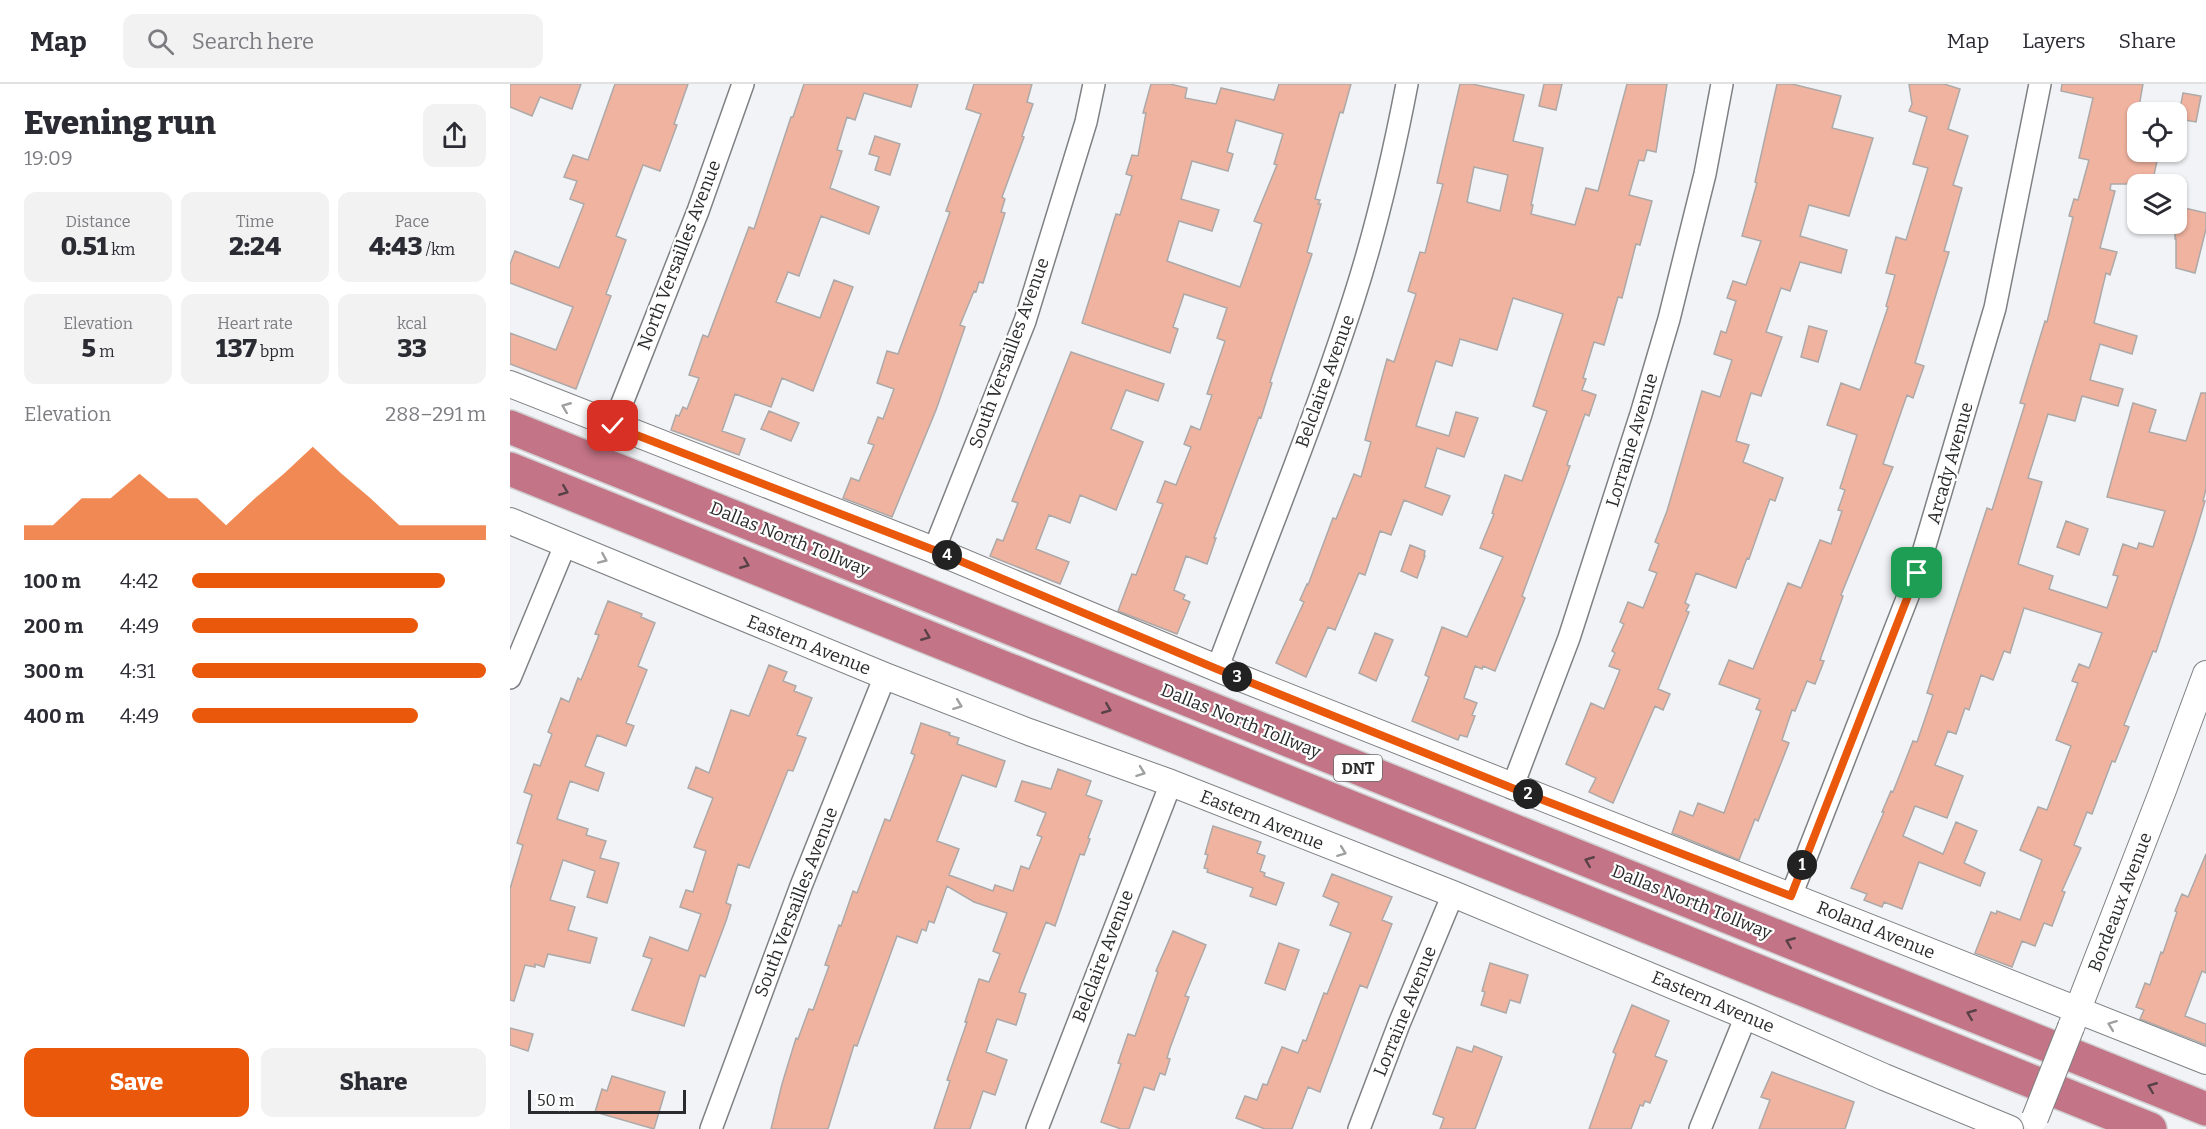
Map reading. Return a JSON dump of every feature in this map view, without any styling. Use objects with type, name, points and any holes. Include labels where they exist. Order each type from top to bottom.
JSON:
[{"type":"highway","name":"Dallas North Tollway","points":[[510,427],[2206,1109]]},
{"type":"highway","name":"DNT","points":[[510,469],[2150,1129]]},
{"type":"street","name":"North Versailles Avenue","points":[[613,426],[698,211],[743,84]]},
{"type":"street","name":"South Versailles Avenue","points":[[934,550],[1025,321],[1086,122],[1094,84]]},
{"type":"street","name":"Belclaire Avenue","points":[[1217,669],[1321,397],[1354,298],[1379,210],[1407,84]]},
{"type":"street","name":"Lorraine Avenue","points":[[1512,788],[1569,638],[1641,414],[1669,319],[1705,174],[1722,84]]},
{"type":"street","name":"Arcady Avenue","points":[[1791,896],[1917,573],[1995,308],[2040,84]]},
{"type":"street","name":"Roland Avenue","points":[[510,384],[934,550],[1217,669],[1512,788],[1791,896],[2074,1019],[2206,1061]]},
{"type":"street","name":"Eastern Avenue","points":[[510,520],[885,676],[1029,732],[1171,783],[1453,894],[2010,1129]]},
{"type":"street","points":[[510,678],[566,543]]},
{"type":"street","name":"Bordeaux Avenue","points":[[2033,1123],[2206,674]]},
{"type":"street","name":"South Versailles Avenue","points":[[711,1129],[801,886],[885,676]]},
{"type":"street","name":"Belclaire Avenue","points":[[1037,1129],[1171,783]]},
{"type":"street","name":"Lorraine Avenue","points":[[1359,1129],[1399,1024],[1453,894]]},
{"type":"street","points":[[1700,1129],[1746,1016]]},
{"type":"building","points":[[510,84],[581,84],[572,109],[540,97],[532,116],[510,107]]},
{"type":"building","points":[[615,84],[688,84],[674,124],[677,125],[660,171],[643,165],[616,236],[626,240],[606,294],[611,296],[576,389],[510,364],[510,333],[556,350],[573,307],[510,283],[510,264],[515,251],[559,268],[584,204],[570,199],[577,181],[564,177],[573,155],[588,160]]},
{"type":"building","points":[[804,84],[918,84],[911,107],[864,93],[855,120],[847,117],[837,150],[842,151],[830,188],[879,207],[869,234],[821,216],[799,276],[788,272],[776,302],[820,318],[834,280],[853,287],[813,391],[782,378],[771,407],[735,394],[722,431],[745,439],[739,455],[671,430],[676,415],[679,416],[683,407],[687,409],[699,378],[689,375],[703,335],[708,337],[749,227],[754,229]]},
{"type":"building","points":[[974,84],[1032,84],[1027,102],[1033,104],[1022,136],[1024,137],[1002,197],[1005,199],[1001,212],[1005,213],[983,283],[979,282],[976,292],[974,291],[960,325],[965,327],[936,410],[892,517],[843,498],[851,478],[859,481],[874,445],[868,443],[878,417],[883,419],[894,389],[877,383],[887,351],[898,354],[950,212],[946,211],[981,114],[966,109]]},
{"type":"building","points":[[1151,84],[1170,84],[1187,88],[1185,98],[1216,104],[1221,88],[1274,100],[1279,84],[1351,84],[1343,113],[1340,112],[1315,199],[1320,200],[1318,204],[1321,204],[1307,252],[1312,254],[1270,382],[1272,383],[1261,418],[1259,417],[1214,538],[1216,538],[1207,564],[1186,556],[1174,590],[1185,595],[1183,599],[1190,602],[1177,634],[1118,611],[1132,574],[1136,575],[1163,504],[1157,502],[1165,481],[1176,485],[1191,447],[1184,444],[1191,426],[1200,430],[1212,395],[1207,394],[1225,341],[1217,338],[1227,308],[1184,294],[1173,327],[1178,329],[1170,353],[1082,323],[1116,214],[1120,215],[1132,176],[1126,174],[1132,155],[1138,156],[1146,113],[1143,113]],"holes":[[[1236,120],[1283,134],[1274,164],[1277,165],[1254,221],[1262,224],[1240,287],[1167,261],[1179,221],[1212,231],[1219,210],[1181,199],[1192,161],[1228,171],[1233,154],[1227,152]]]},
{"type":"building","points":[[1460,84],[1472,84],[1524,95],[1513,141],[1543,148],[1531,214],[1575,225],[1586,188],[1598,191],[1627,84],[1667,84],[1656,152],[1647,150],[1644,161],[1639,160],[1629,195],[1652,201],[1640,245],[1636,244],[1622,298],[1618,297],[1604,345],[1594,342],[1583,378],[1586,379],[1582,390],[1596,395],[1589,416],[1585,414],[1567,465],[1570,466],[1522,596],[1525,598],[1495,671],[1483,666],[1482,669],[1475,666],[1464,698],[1477,703],[1472,715],[1475,716],[1467,737],[1460,735],[1458,740],[1412,721],[1429,677],[1425,675],[1442,627],[1467,637],[1503,557],[1480,548],[1494,514],[1492,513],[1505,475],[1522,481],[1547,411],[1533,406],[1563,314],[1513,298],[1497,350],[1460,339],[1452,366],[1436,361],[1416,426],[1449,436],[1456,412],[1478,418],[1464,457],[1437,448],[1425,487],[1450,496],[1442,515],[1404,500],[1391,535],[1380,531],[1365,575],[1359,573],[1335,630],[1328,627],[1306,677],[1276,663],[1304,602],[1300,600],[1308,585],[1333,518],[1336,519],[1354,474],[1361,477],[1371,442],[1365,440],[1387,359],[1394,362],[1416,294],[1408,291],[1420,252],[1425,253],[1443,184],[1437,183]],"holes":[[[1474,167],[1508,175],[1500,211],[1467,202]]]},
{"type":"building","points":[[1544,84],[1562,84],[1556,110],[1539,106]]},
{"type":"building","points":[[1777,84],[1792,84],[1841,96],[1832,128],[1873,138],[1849,216],[1809,205],[1800,236],[1847,250],[1841,273],[1800,262],[1790,291],[1781,288],[1766,332],[1782,337],[1761,396],[1751,393],[1736,441],[1749,445],[1743,462],[1783,478],[1775,501],[1770,499],[1736,588],[1696,573],[1685,603],[1689,605],[1686,611],[1689,612],[1658,689],[1670,694],[1663,710],[1655,706],[1613,803],[1589,792],[1596,778],[1566,764],[1591,703],[1604,709],[1620,670],[1609,666],[1615,653],[1612,651],[1624,624],[1620,622],[1628,602],[1643,608],[1657,573],[1649,570],[1659,544],[1655,542],[1667,511],[1702,391],[1720,397],[1732,360],[1714,354],[1721,331],[1726,333],[1736,301],[1727,298],[1733,281],[1746,285],[1761,241],[1742,236],[1757,183],[1755,182]]},
{"type":"building","points":[[1909,84],[1944,84],[1960,89],[1948,129],[1968,136],[1953,185],[1962,188],[1944,251],[1949,252],[1915,363],[1924,366],[1913,398],[1907,395],[1883,464],[1893,467],[1841,595],[1843,596],[1820,660],[1824,661],[1815,684],[1807,681],[1795,711],[1792,710],[1782,740],[1789,743],[1758,821],[1755,819],[1739,860],[1672,833],[1680,811],[1693,816],[1698,803],[1724,813],[1761,711],[1756,709],[1760,699],[1719,684],[1729,660],[1753,669],[1788,583],[1801,588],[1820,540],[1831,544],[1842,511],[1838,510],[1845,490],[1840,488],[1857,435],[1827,425],[1841,383],[1860,390],[1888,307],[1886,306],[1895,275],[1886,273],[1896,237],[1906,240],[1928,168],[1913,164],[1927,117],[1909,111],[1912,104]]},
{"type":"building","points":[[2062,84],[2143,84],[2140,102],[2127,102],[2127,162],[2157,162],[2154,174],[2127,174],[2127,184],[2111,184],[2110,190],[2115,191],[2100,248],[2117,252],[2110,275],[2106,273],[2094,323],[2137,336],[2132,354],[2100,344],[2090,380],[2123,389],[2118,406],[2082,396],[2075,421],[2048,414],[2028,478],[2042,482],[2018,564],[2053,576],[2049,589],[2107,608],[2118,576],[2113,575],[2123,544],[2137,549],[2139,543],[2153,547],[2165,511],[2107,497],[2133,403],[2156,410],[2149,432],[2186,441],[2201,393],[2206,393],[2206,489],[2203,501],[2205,501],[2194,538],[2156,652],[2153,651],[2124,725],[2129,727],[2115,762],[2112,761],[2092,814],[2087,812],[2074,845],[2081,848],[2062,891],[2065,892],[2052,926],[2044,923],[2035,946],[2022,941],[2012,967],[1975,953],[1991,912],[1996,914],[1997,911],[2020,920],[2042,860],[2020,850],[2038,807],[2047,810],[2071,746],[2056,740],[2078,683],[2072,681],[2079,664],[2089,668],[2102,633],[2024,608],[2010,653],[2004,651],[1993,680],[1981,675],[1969,710],[1965,708],[1956,734],[1948,731],[1935,765],[1963,776],[1947,818],[1915,806],[1903,836],[1943,854],[1956,822],[1977,831],[1964,863],[1985,873],[1980,886],[1919,862],[1902,909],[1884,902],[1882,907],[1864,900],[1867,894],[1851,888],[1913,741],[1917,742],[1933,695],[1927,693],[1987,508],[1992,510],[2025,404],[2020,403],[2045,321],[2047,322],[2073,217],[2069,216],[2074,199],[2078,200],[2089,160],[2079,158],[2093,98],[2061,91]]},
{"type":"building","points":[[2183,93],[2201,96],[2196,122],[2187,120],[2187,102],[2181,102]]},
{"type":"building","points":[[875,136],[900,144],[890,175],[875,170],[879,157],[869,154]]},
{"type":"building","points":[[2187,209],[2206,213],[2206,229],[2195,273],[2176,268],[2175,234],[2187,234]]},
{"type":"building","points":[[1809,326],[1827,331],[1818,362],[1801,357]]},
{"type":"building","points":[[1071,352],[1164,384],[1158,401],[1126,390],[1111,429],[1143,442],[1116,510],[1080,495],[1070,523],[1049,515],[1036,549],[1069,562],[1060,584],[990,556],[997,539],[1003,541],[1018,503],[1012,501]]},
{"type":"building","points":[[769,411],[799,423],[791,441],[761,429]]},
{"type":"building","points":[[2066,521],[2088,529],[2079,555],[2057,547]]},
{"type":"building","points":[[1410,545],[1425,551],[1417,578],[1401,571]]},
{"type":"building","points":[[608,601],[642,614],[641,617],[655,623],[638,666],[647,670],[626,723],[634,726],[626,746],[597,735],[585,766],[604,773],[598,791],[570,781],[557,819],[588,829],[586,835],[606,841],[600,858],[619,863],[607,903],[587,897],[595,871],[563,860],[550,900],[575,907],[568,930],[597,938],[590,963],[548,954],[544,967],[535,964],[535,967],[525,965],[514,1001],[510,1000],[510,889],[523,845],[517,843],[532,795],[524,792],[534,764],[540,766],[552,734],[548,732],[561,698],[569,702],[578,678],[581,680],[599,635],[595,634]]},
{"type":"building","points":[[1375,633],[1393,640],[1376,681],[1359,673]]},
{"type":"building","points":[[769,665],[787,672],[783,681],[796,686],[794,691],[812,698],[797,735],[806,738],[793,771],[788,770],[749,868],[738,864],[726,903],[731,905],[726,921],[705,977],[700,975],[684,1026],[632,1010],[652,959],[643,956],[650,937],[688,951],[701,914],[680,907],[686,890],[693,892],[706,851],[694,847],[713,798],[688,788],[696,767],[709,773],[731,710],[749,716]]},
{"type":"building","points":[[921,723],[959,738],[957,744],[1005,761],[996,787],[962,775],[937,841],[959,849],[949,875],[993,891],[995,885],[1013,891],[1021,866],[1029,869],[1042,837],[1037,835],[1046,813],[1015,801],[1022,781],[1051,789],[1058,769],[1091,781],[1086,795],[1102,801],[1088,838],[1090,839],[1084,855],[1080,854],[1055,926],[1046,922],[1019,992],[1026,994],[1016,1025],[997,1019],[986,1052],[1007,1060],[995,1095],[983,1091],[970,1129],[934,1129],[979,979],[989,982],[1000,954],[993,951],[1007,913],[974,902],[947,886],[934,923],[929,921],[926,931],[922,929],[917,943],[897,936],[857,1046],[854,1045],[828,1129],[771,1129],[796,1038],[798,1039],[809,1009],[813,1010],[829,966],[825,965],[853,891],[857,893],[885,819],[890,821],[915,755],[911,753]]},
{"type":"building","points":[[1213,826],[1261,842],[1257,853],[1265,856],[1260,871],[1265,873],[1264,876],[1284,883],[1276,905],[1250,896],[1253,888],[1207,872],[1208,869],[1204,868],[1208,855],[1205,854]]},
{"type":"building","points":[[2206,854],[2206,973],[2202,971],[2185,1016],[2206,1024],[2206,1045],[2140,1019],[2144,1010],[2136,1007],[2145,983],[2150,985],[2182,894],[2188,897]]},
{"type":"building","points":[[1332,874],[1392,897],[1382,920],[1392,924],[1367,988],[1360,985],[1320,1092],[1308,1087],[1292,1129],[1265,1129],[1236,1118],[1245,1096],[1257,1100],[1263,1084],[1267,1085],[1282,1047],[1298,1053],[1303,1040],[1306,1041],[1324,993],[1327,994],[1351,933],[1330,925],[1339,903],[1323,896]]},
{"type":"building","points":[[1173,931],[1206,945],[1185,996],[1189,997],[1170,1048],[1167,1058],[1170,1059],[1165,1075],[1160,1073],[1154,1090],[1144,1087],[1129,1129],[1121,1129],[1101,1122],[1121,1064],[1118,1063],[1128,1034],[1135,1036],[1158,972],[1156,971]]},
{"type":"building","points":[[1279,943],[1299,950],[1285,990],[1265,983]]},
{"type":"building","points":[[1490,963],[1528,975],[1520,1003],[1510,1000],[1506,1013],[1481,1005],[1485,992],[1482,991]]},
{"type":"building","points":[[1632,1005],[1669,1021],[1655,1056],[1667,1061],[1650,1103],[1645,1101],[1643,1106],[1640,1105],[1631,1129],[1589,1129],[1616,1054],[1613,1052]]},
{"type":"building","points":[[510,1028],[533,1034],[528,1051],[510,1045]]},
{"type":"building","points":[[1474,1046],[1502,1057],[1475,1129],[1440,1129],[1444,1118],[1433,1114],[1457,1047],[1472,1052]]},
{"type":"building","points":[[1772,1072],[1854,1102],[1845,1129],[1759,1129],[1770,1100],[1761,1097]]},
{"type":"building","points":[[612,1076],[665,1092],[654,1129],[595,1112],[602,1089],[607,1091]]},
{"type":"route","points":[[613,426],[934,550],[1217,669],[1512,788],[1791,896],[1917,573]]}]
